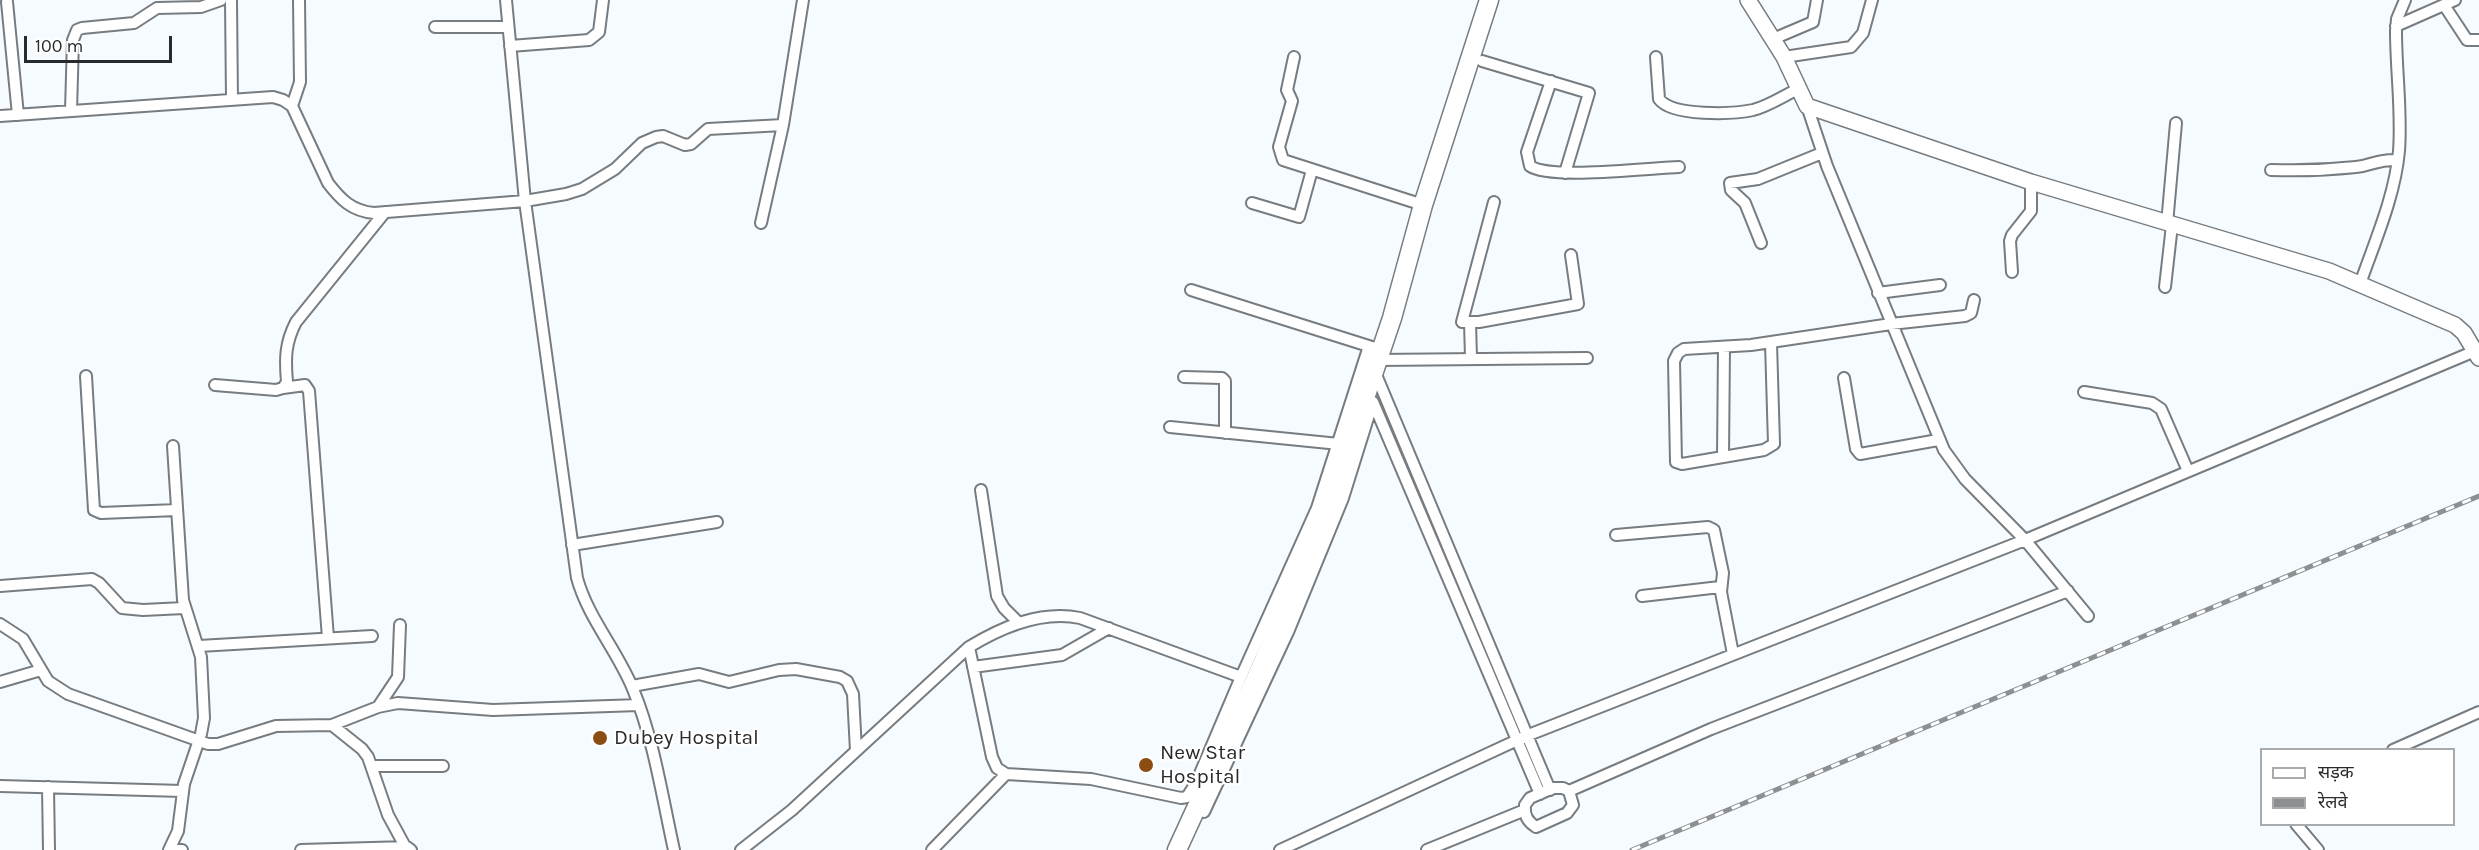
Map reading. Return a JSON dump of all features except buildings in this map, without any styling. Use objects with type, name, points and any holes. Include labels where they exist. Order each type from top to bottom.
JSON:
[{"type":"main road","points":[[1392,318],[1423,205],[1489,0]]},
{"type":"main road","points":[[1177,850],[1261,667],[1326,514],[1371,396],[1375,356],[1409,288],[1502,0]]},
{"type":"main road","points":[[1748,0],[1784,57],[1808,106],[2031,182],[2294,260],[2360,284],[2455,325],[2464,333],[2477,354]]},
{"type":"street","points":[[71,111],[73,40],[77,30],[134,23],[157,8],[201,7],[221,0]]},
{"type":"street","points":[[231,0],[232,100]]},
{"type":"street","points":[[292,106],[300,82],[299,0]]},
{"type":"street","points":[[506,0],[525,201],[572,545],[581,593],[632,686],[639,705],[651,746],[674,850]]},
{"type":"street","points":[[510,46],[589,40],[599,32],[603,0]]},
{"type":"street","points":[[761,223],[783,125],[803,0]]},
{"type":"street","points":[[1773,39],[1813,22],[1817,0]]},
{"type":"street","points":[[1784,57],[1851,47],[1863,33],[1872,0]]},
{"type":"street","points":[[2360,284],[2383,218],[2397,160],[2400,132],[2396,26],[2405,0]]},
{"type":"street","points":[[7,2],[18,115]]},
{"type":"street","points":[[2396,26],[2449,2],[2467,40],[2479,40]]},
{"type":"street","points":[[435,27],[508,27]]},
{"type":"street","points":[[1294,57],[1287,90],[1292,102],[1279,152],[1283,160],[1423,205]]},
{"type":"street","points":[[1656,57],[1659,99],[1662,103],[1684,110],[1712,115],[1751,110],[1800,88]]},
{"type":"street","points":[[1482,61],[1589,93],[1565,173]]},
{"type":"street","points":[[1551,81],[1527,157],[1530,166],[1536,171],[1565,173],[1679,167]]},
{"type":"street","points":[[0,116],[273,97],[292,106],[328,183],[334,192],[359,212],[525,201],[566,194],[582,189],[615,169],[642,144],[656,136],[663,136],[685,145],[691,144],[708,129],[783,125]]},
{"type":"street","points":[[1808,106],[1822,153],[1938,440],[1955,467],[2025,540],[2088,616]]},
{"type":"street","points":[[2165,287],[2176,123]]},
{"type":"street","points":[[1761,243],[1745,203],[1731,190],[1730,183],[1758,179],[1822,153]]},
{"type":"street","points":[[2271,171],[2346,168],[2364,166],[2382,159],[2397,160]]},
{"type":"street","points":[[1252,203],[1299,217],[1312,170]]},
{"type":"street","points":[[2012,272],[2010,241],[2012,235],[2031,211],[2031,182]]},
{"type":"street","points":[[1494,202],[1462,322],[1578,304],[1571,255]]},
{"type":"street","points":[[283,388],[287,382],[284,354],[286,343],[296,322],[385,212]]},
{"type":"street","points":[[1878,293],[1940,285]]},
{"type":"street","points":[[1191,290],[1375,356],[1587,358]]},
{"type":"street","points":[[1771,343],[1774,444],[1768,449],[1682,464],[1676,462],[1674,361],[1678,353],[1684,349],[1771,343],[1891,324],[1965,316],[1971,313],[1974,300]]},
{"type":"street","points":[[1470,322],[1472,358]]},
{"type":"street","points":[[1723,457],[1724,347]]},
{"type":"street","points":[[1280,850],[1521,738],[2025,540],[2477,354]]},
{"type":"street","points":[[969,647],[992,757],[997,768],[1006,774],[1091,779],[1181,798],[1187,797],[1196,783],[1317,508],[1339,444],[1375,356]]},
{"type":"street","points":[[1375,356],[1521,738]]},
{"type":"street","points":[[86,376],[94,510],[101,513],[177,510]]},
{"type":"street","points":[[1184,377],[1216,378],[1225,381],[1225,433]]},
{"type":"street","points":[[1844,378],[1856,449],[1860,454],[1938,440]]},
{"type":"street","points":[[214,385],[276,390],[305,386],[309,391],[328,638]]},
{"type":"street","points":[[2084,392],[2152,404],[2161,409],[2188,471]]},
{"type":"street","points":[[1371,396],[1545,792]]},
{"type":"street","points":[[1186,850],[1288,632],[1343,498],[1371,396]]},
{"type":"street","points":[[1170,427],[1339,444]]},
{"type":"street","points":[[173,446],[184,608],[199,646],[203,668],[204,718],[183,791],[178,831],[169,850],[182,850]]},
{"type":"street","points":[[981,490],[997,596],[1004,608],[1019,623]]},
{"type":"street","points":[[572,545],[717,522]]},
{"type":"street","points":[[1616,535],[1713,529],[1722,564],[1720,587],[1733,654]]},
{"type":"street","points":[[0,586],[92,579],[99,583],[122,608],[143,610],[184,608]]},
{"type":"street","points":[[1642,596],[1720,587]]},
{"type":"street","points":[[1569,791],[1711,729],[2068,591]]},
{"type":"street","points":[[741,850],[792,810],[969,647],[1019,623],[1068,615],[1241,677]]},
{"type":"street","points":[[0,624],[23,639],[48,681],[68,694],[198,741],[218,744],[276,726],[332,725],[378,707],[398,703],[494,710],[639,705]]},
{"type":"street","points":[[378,707],[398,677],[400,625]]},
{"type":"street","points":[[973,667],[1062,655],[1109,628]]},
{"type":"street","points":[[199,646],[372,636]]},
{"type":"street","points":[[632,686],[699,674],[729,682],[788,669],[830,674],[847,681],[854,694],[856,751]]},
{"type":"street","points":[[0,682],[40,670]]},
{"type":"street","points":[[2397,748],[2479,712]]},
{"type":"street","points":[[301,850],[408,849],[388,814],[373,766],[362,749],[332,725]]},
{"type":"street","points":[[373,766],[442,766]]},
{"type":"street","points":[[932,850],[1006,774]]},
{"type":"street","points":[[0,786],[183,791]]},
{"type":"street","points":[[48,787],[49,850]]},
{"type":"street","points":[[1563,788],[1569,791],[1573,805],[1567,813],[1536,826],[1530,823],[1524,810],[1525,805],[1530,798],[1545,792],[1563,788]]},
{"type":"street","points":[[1427,850],[1524,810]]},
{"type":"street","points":[[2297,826],[2316,848]]},
{"type":"street","points":[[2304,850],[2316,848]]},
{"type":"railway","points":[[1632,850],[2479,496]]},
{"type":"place","name":"Dubey Hospital","points":[[600,738]]},
{"type":"place","name":"New Star Hospital","points":[[1146,765]]}]
